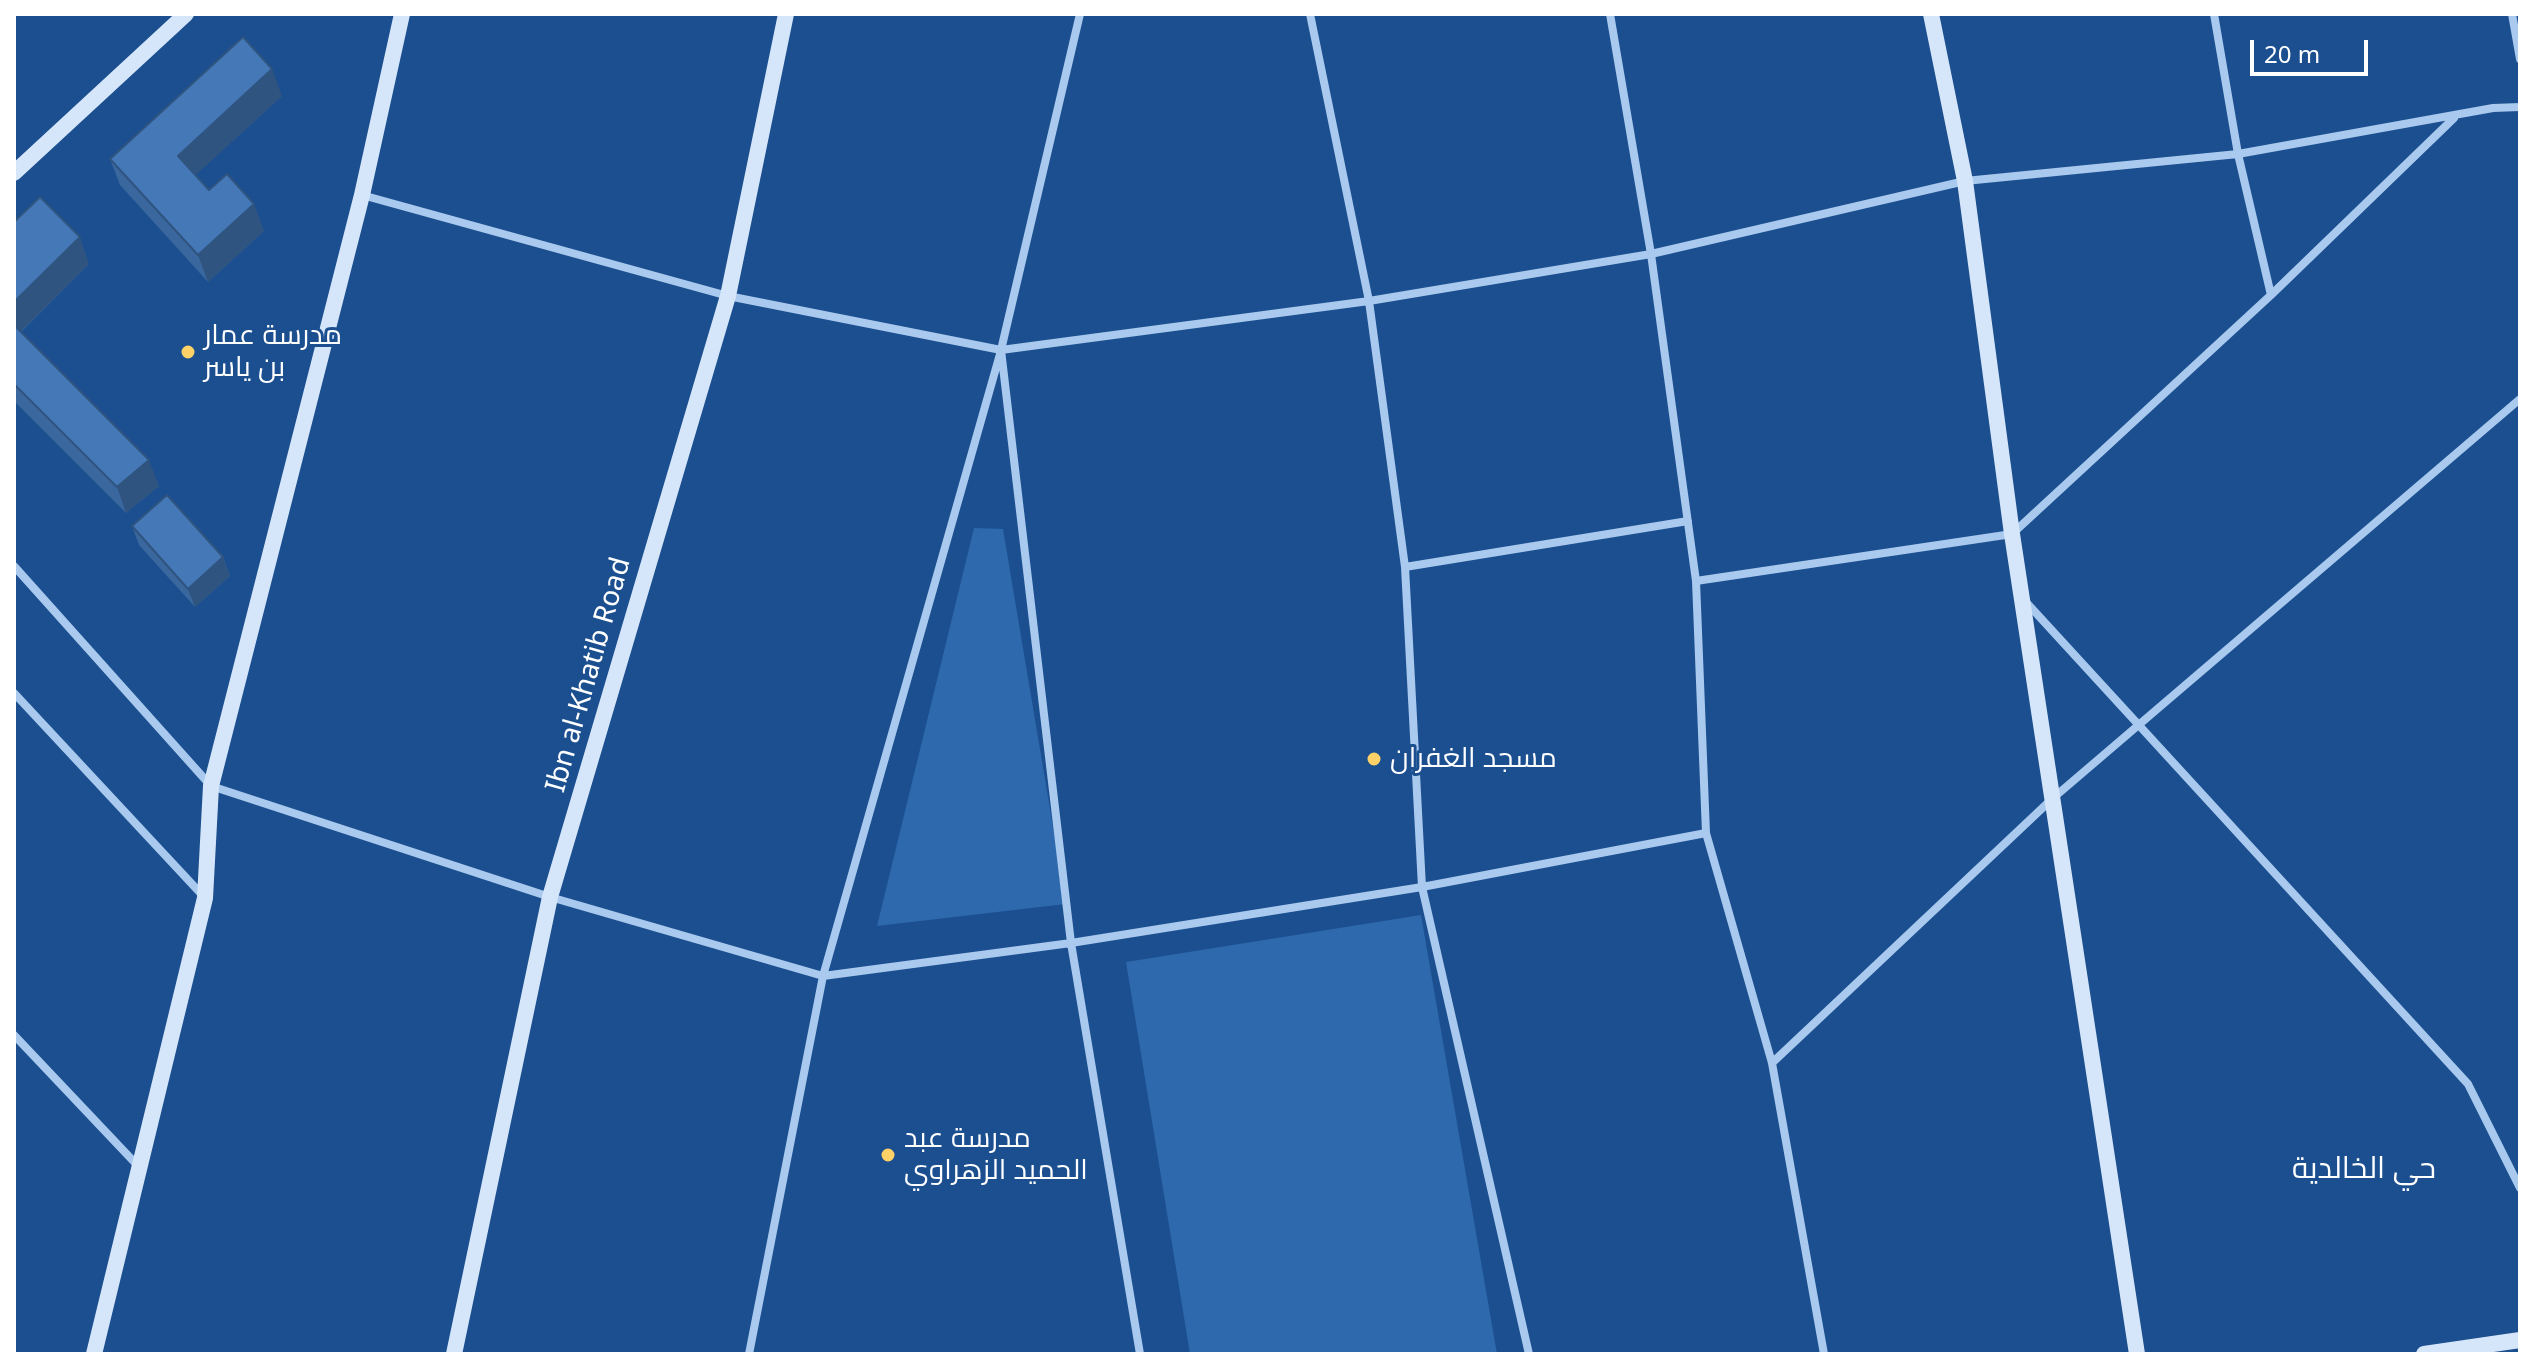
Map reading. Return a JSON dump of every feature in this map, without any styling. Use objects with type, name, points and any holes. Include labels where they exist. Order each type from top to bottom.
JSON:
[{"type":"street","points":[[14,173],[186,14]]},
{"type":"street","points":[[94,1354],[205,898],[211,786],[362,195],[402,14]]},
{"type":"street","name":"Ibn al-Khatib Road","points":[[454,1354],[550,897],[728,296],[786,14]]},
{"type":"street","points":[[749,1354],[823,976],[1001,350],[1080,14]]},
{"type":"street","points":[[1310,14],[1369,301],[1405,567],[1422,887],[1529,1354]]},
{"type":"street","points":[[1610,14],[1651,254],[1696,581],[1706,833],[1772,1063],[1824,1354]]},
{"type":"street","points":[[1931,14],[1965,181],[2012,534],[2137,1354]]},
{"type":"street","points":[[2214,14],[2238,154],[2271,295]]},
{"type":"street","points":[[2512,14],[2520,59]]},
{"type":"street","points":[[362,195],[728,296],[1001,350],[1369,301],[1651,254],[1965,181],[2238,154],[2493,108],[2520,107]]},
{"type":"street","points":[[1696,581],[2012,534],[2271,295],[2454,117]]},
{"type":"street","points":[[1001,350],[1071,943],[1140,1354]]},
{"type":"street","points":[[1772,1063],[2052,799],[2520,399]]},
{"type":"street","points":[[1405,567],[1688,521]]},
{"type":"street","points":[[14,566],[211,786],[550,897],[823,976],[1071,943],[1422,887],[1706,833]]},
{"type":"street","points":[[2022,598],[2468,1084],[2520,1188]]},
{"type":"street","points":[[14,693],[205,898]]},
{"type":"street","points":[[14,1035],[139,1167]]},
{"type":"street","points":[[2424,1354],[2520,1340]]},
{"type":"shaded area","points":[[974,528],[1003,529],[1066,904],[877,926]]},
{"type":"shaded area","points":[[1421,915],[1497,1354],[1190,1354],[1126,962]]},
{"type":"building","points":[[243,37],[272,69],[178,156],[209,190],[227,174],[254,204],[198,255],[110,159]]},
{"type":"building","points":[[40,197],[80,237],[14,302],[14,222]]},
{"type":"building","points":[[14,325],[149,460],[117,487],[14,384]]},
{"type":"building","points":[[167,495],[223,557],[188,589],[132,526]]},
{"type":"place","name":"مدرسة عمار بن ياسر","points":[[188,352]]},
{"type":"place","name":"مسجد الغفران","points":[[1374,759]]},
{"type":"place","name":"مدرسة عبد الحميد الزهراوي","points":[[888,1155]]},
{"type":"district","name":"حي الخالدية","points":[[2364,1169]]}]
